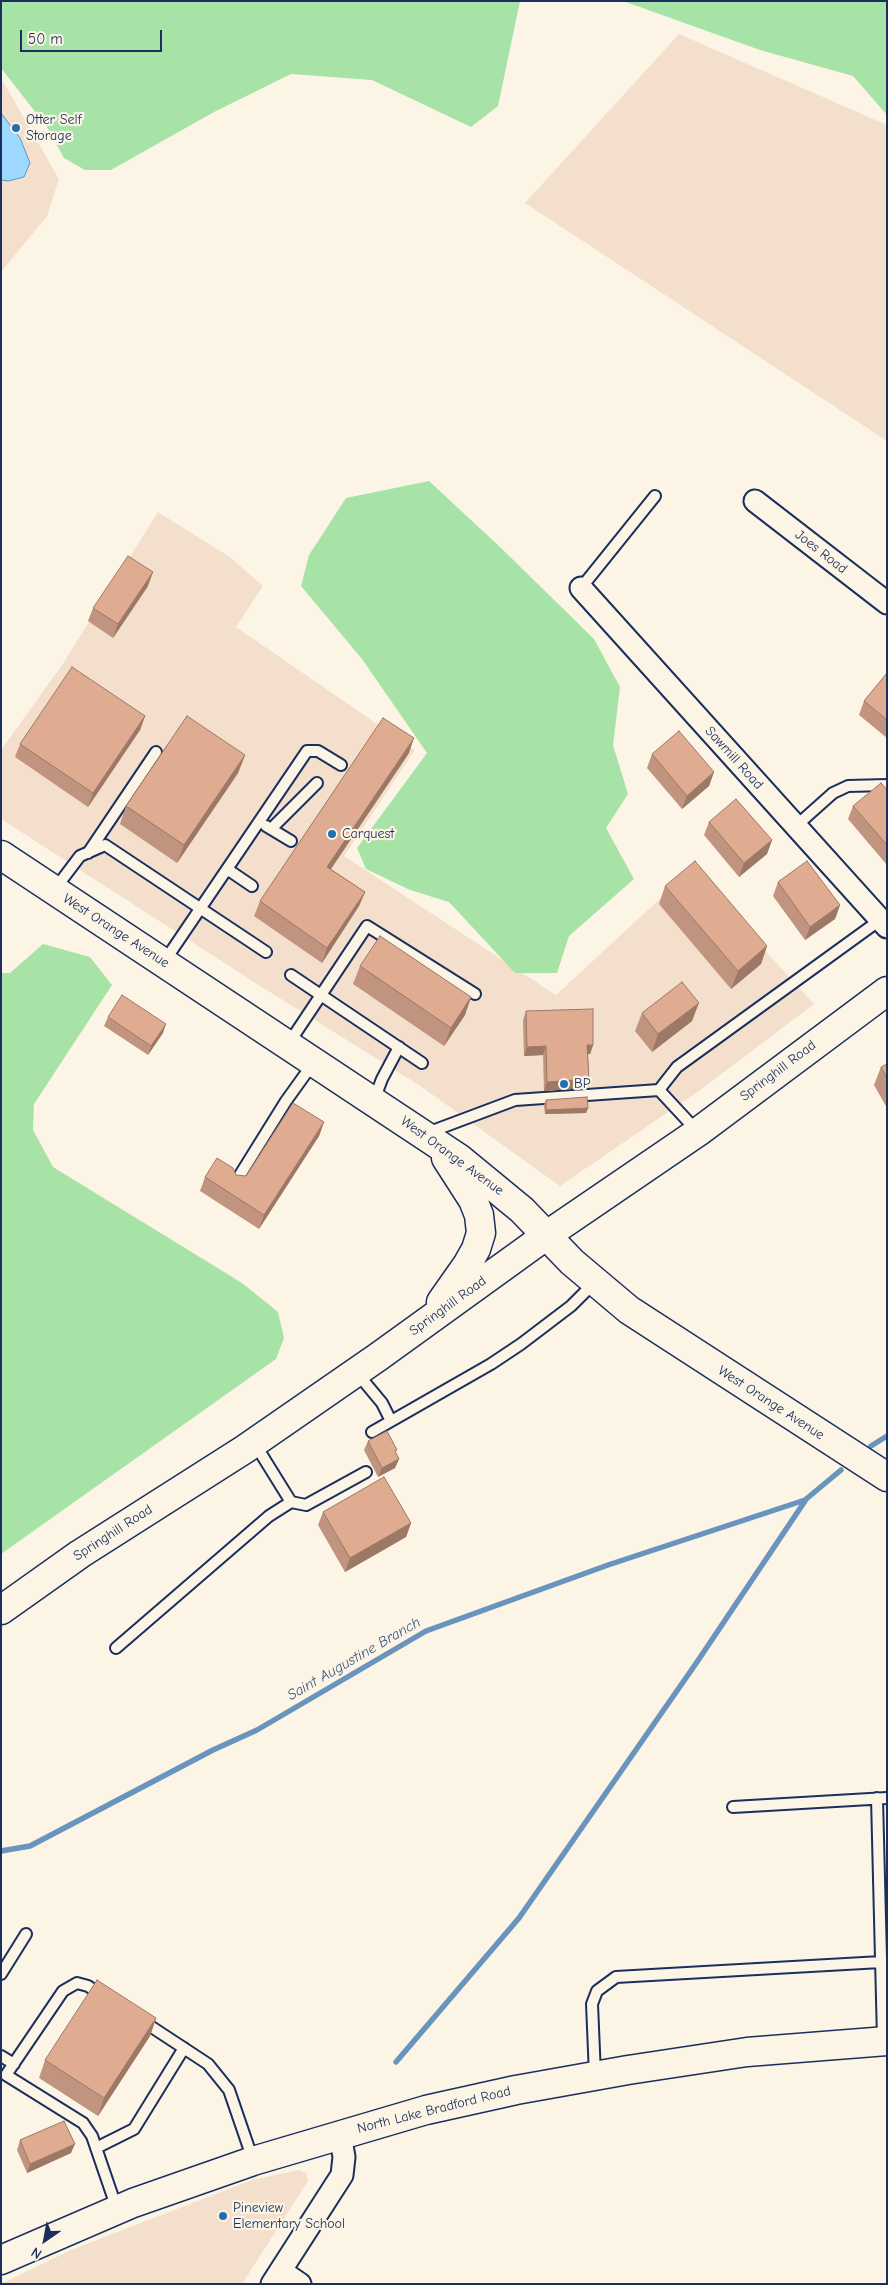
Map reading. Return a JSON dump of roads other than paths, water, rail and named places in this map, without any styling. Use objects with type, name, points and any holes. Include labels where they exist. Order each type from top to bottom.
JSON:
[{"type":"main road","name":"West Orange Avenue","points":[[1,855],[374,1101],[490,1181],[595,1283],[664,1333],[885,1476]]},
{"type":"main road","name":"Springhill Road","points":[[1,1610],[80,1554],[254,1443],[356,1372],[546,1235],[698,1132],[887,990]]},
{"type":"main road","points":[[424,1135],[451,1164],[466,1187],[480,1215],[481,1233],[476,1249],[467,1265],[429,1319]]},
{"type":"main road","name":"North Lake Bradford Road","points":[[1,2260],[117,2210],[254,2161],[426,2110],[516,2090],[747,2052],[885,2041]]},
{"type":"street","name":"Joes Road","points":[[755,501],[887,603]]},
{"type":"street","name":"Sawmill Road","points":[[581,588],[884,923]]},
{"type":"street","points":[[300,2284],[276,2278],[342,2174],[344,2157],[340,2134]]},
{"type":"lane","points":[[581,588],[655,496]]},
{"type":"lane","points":[[164,962],[307,751],[318,751],[341,765]]},
{"type":"lane","points":[[88,853],[156,752]]},
{"type":"lane","points":[[271,829],[317,783]]},
{"type":"lane","points":[[796,826],[832,793],[848,786],[887,785]]},
{"type":"lane","points":[[260,822],[291,841]]},
{"type":"lane","points":[[55,890],[80,856],[105,846],[266,952]]},
{"type":"lane","points":[[227,869],[252,886]]},
{"type":"lane","points":[[424,1135],[448,1124],[515,1100],[659,1090],[677,1067],[884,923]]},
{"type":"lane","points":[[288,1045],[367,926],[475,994]]},
{"type":"lane","points":[[291,975],[422,1063]]},
{"type":"lane","points":[[374,1101],[382,1079],[399,1047]]},
{"type":"lane","points":[[236,1183],[286,1101],[314,1062]]},
{"type":"lane","points":[[659,1090],[698,1132]]},
{"type":"lane","points":[[372,1432],[514,1349],[571,1306],[595,1283]]},
{"type":"lane","points":[[356,1372],[382,1403],[391,1421]]},
{"type":"lane","points":[[254,1443],[291,1502],[306,1506],[366,1472]]},
{"type":"lane","points":[[116,1648],[255,1528],[291,1502]]},
{"type":"lane","points":[[733,1807],[882,1798],[885,2041]]},
{"type":"lane","points":[[1,1974],[26,1934]]},
{"type":"lane","points":[[595,2076],[592,2004],[597,1991],[616,1977],[883,1955]]},
{"type":"lane","points":[[112,2002],[88,1986],[77,1984],[63,1991],[4,2077],[83,2123],[92,2136],[117,2210]]},
{"type":"lane","points":[[128,2012],[208,2064],[229,2090],[254,2161]]},
{"type":"lane","points":[[96,2148],[134,2129],[184,2048]]},
{"type":"lane","points":[[1,2056],[14,2064]]},
{"type":"water","points":[[1,113],[20,138],[30,163],[24,177],[8,181],[1,180]]},
{"type":"waterway","name":"Saint Augustine Branch","points":[[871,1446],[887,1436]]},
{"type":"waterway","name":"Saint Augustine Branch","points":[[1,1851],[30,1846],[213,1750],[257,1730],[426,1631],[608,1565],[805,1500],[841,1470]]},
{"type":"waterway","points":[[396,2062],[519,1918],[697,1662],[805,1501]]},
{"type":"place","name":"Otter Self Storage","points":[[16,128]]},
{"type":"place","name":"Carquest","points":[[332,834]]},
{"type":"place","name":"BP","points":[[564,1084]]},
{"type":"place","name":"Pineview Elementary School","points":[[223,2216]]}]
